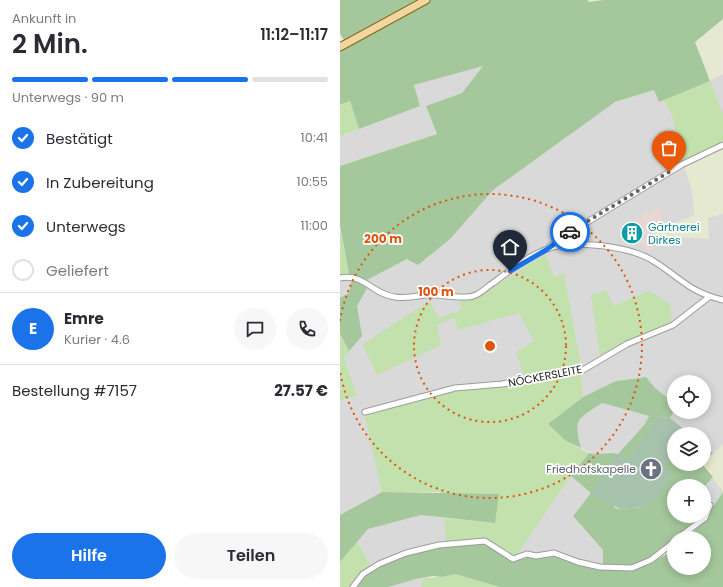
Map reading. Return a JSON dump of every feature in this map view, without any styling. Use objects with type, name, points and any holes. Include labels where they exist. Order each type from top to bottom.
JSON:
[{"type":"main road","points":[[340,47],[426,0]]},
{"type":"street","points":[[340,278],[355,277],[376,291],[396,298],[426,295],[467,297],[480,293],[510,271],[546,250],[566,235],[663,176],[723,145]]},
{"type":"street","points":[[546,250],[562,244],[579,244],[638,253],[656,262],[685,285],[709,297],[723,300]]},
{"type":"street","name":"NÖCKERSLEITE","points":[[365,412],[455,388],[508,383],[583,370],[627,344],[673,325],[709,297]]},
{"type":"street","points":[[687,531],[698,523]]},
{"type":"street","points":[[353,587],[366,572],[386,560],[445,543],[485,541],[514,559],[527,554],[536,556],[554,553],[582,563],[619,569],[632,568],[645,564],[667,547]]},
{"type":"shaded area","points":[[484,65],[462,93],[426,106],[437,134],[340,166],[340,136],[420,106],[414,85]]},
{"type":"shaded area","points":[[723,74],[723,445],[713,453],[711,451],[711,427],[681,427],[671,419],[711,419],[711,375],[667,375],[667,397],[655,388],[646,377],[620,380],[583,397],[580,359],[564,274],[534,341],[525,378],[467,384],[364,414],[382,492],[340,515],[340,401],[357,395],[344,357],[349,352],[340,333],[340,276],[349,275],[367,280],[407,259],[494,189],[615,102],[654,90],[659,102]]},
{"type":"shaded area","name":"Gärtnerei Dirkes","points":[[659,208],[663,215],[660,217],[665,226],[654,241],[654,249],[648,252],[639,240],[646,237],[640,224],[634,227],[632,222]]},
{"type":"shaded area","points":[[602,403],[649,416],[645,424],[618,454],[608,452],[594,454],[581,448],[576,428],[581,417]]},
{"type":"shaded area","points":[[649,462],[658,470],[651,479],[641,471]]},
{"type":"shaded area","points":[[571,476],[591,493],[573,516],[603,550],[603,567],[515,558]]},
{"type":"shaded area","points":[[713,477],[723,492],[711,509],[711,479]]},
{"type":"shaded area","points":[[421,515],[444,518],[446,543],[372,567],[357,542],[368,529]]},
{"type":"shaded area","points":[[424,578],[421,587],[388,587],[396,583]]},
{"type":"green space","points":[[340,0],[425,0],[346,43],[340,34]]},
{"type":"green space","points":[[428,0],[589,0],[587,2],[604,0],[723,0],[723,19],[695,42],[710,81],[659,102],[654,90],[615,102],[493,190],[450,239],[418,265],[407,259],[367,280],[349,275],[340,225],[340,166],[437,134],[426,106],[462,93],[483,66],[414,85],[420,106],[359,129],[350,101],[340,105],[340,48]]},
{"type":"green space","points":[[723,19],[722,74],[710,81],[695,42]]},
{"type":"green space","points":[[710,81],[723,114],[723,149],[684,166],[672,116],[664,100]]},
{"type":"green space","points":[[350,101],[359,129],[340,136],[340,106]]},
{"type":"green space","points":[[723,149],[723,214],[708,218],[709,239],[673,237],[654,242],[651,234],[694,215],[692,191],[684,166]]},
{"type":"green space","points":[[340,227],[349,275],[340,276]]},
{"type":"green space","points":[[545,254],[554,277],[564,273],[580,359],[583,397],[548,424],[566,441],[589,453],[571,476],[515,558],[446,543],[444,518],[495,523],[439,492],[382,492],[364,414],[467,384],[525,378],[516,352],[534,341],[519,313],[458,330],[454,318],[437,325],[441,345],[377,375],[362,345],[429,301],[439,318],[461,310],[460,300],[475,299]]},
{"type":"green space","points":[[352,279],[367,288],[357,306],[362,336],[349,351],[340,333],[340,298],[349,293]]},
{"type":"green space","points":[[606,290],[613,306],[649,291],[670,304],[672,324],[624,342],[600,356],[591,295]]},
{"type":"green space","points":[[340,333],[350,352],[344,357],[357,395],[340,401]]},
{"type":"green space","points":[[646,377],[655,388],[667,397],[667,418],[657,417],[628,461],[618,455],[614,507],[619,509],[643,507],[667,460],[667,471],[708,471],[713,477],[711,479],[667,479],[667,523],[699,523],[690,531],[667,531],[667,548],[635,566],[603,567],[603,550],[573,516],[591,493],[571,476],[589,453],[618,454],[645,424],[649,416],[602,403],[587,413],[579,421],[577,431],[581,448],[566,441],[548,424],[583,397],[616,381]]},
{"type":"green space","points":[[657,417],[671,419],[681,427],[667,427],[667,462],[663,467],[667,469],[667,471],[671,471],[663,491],[643,507],[620,509],[591,493],[618,454],[628,460]]},
{"type":"green space","points":[[723,445],[723,491],[707,471],[711,471],[711,456]]},
{"type":"green space","points":[[382,492],[499,494],[495,523],[421,515],[368,529],[340,562],[340,515]]},
{"type":"green space","points":[[723,492],[723,587],[500,587],[455,574],[442,577],[433,576],[416,579],[388,587],[354,587],[361,578],[380,564],[420,549],[482,541],[511,559],[527,555],[551,554],[577,563],[636,567],[645,566],[667,554],[667,575],[711,575],[711,531],[694,531],[702,523],[711,523],[711,509]]},
{"type":"green space","points":[[357,542],[372,567],[352,587],[340,587],[340,562]]},
{"type":"green space","points":[[455,574],[500,587],[421,587],[424,578],[442,577]]},
{"type":"way so far","points":[[570,232],[669,172]]},
{"type":"place","name":"Gärtnerei Dirkes","points":[[632,233]]},
{"type":"place","name":"Friedhofskapelle","points":[[651,469]]},
{"type":"route","points":[[510,271],[546,250],[570,232]]}]
